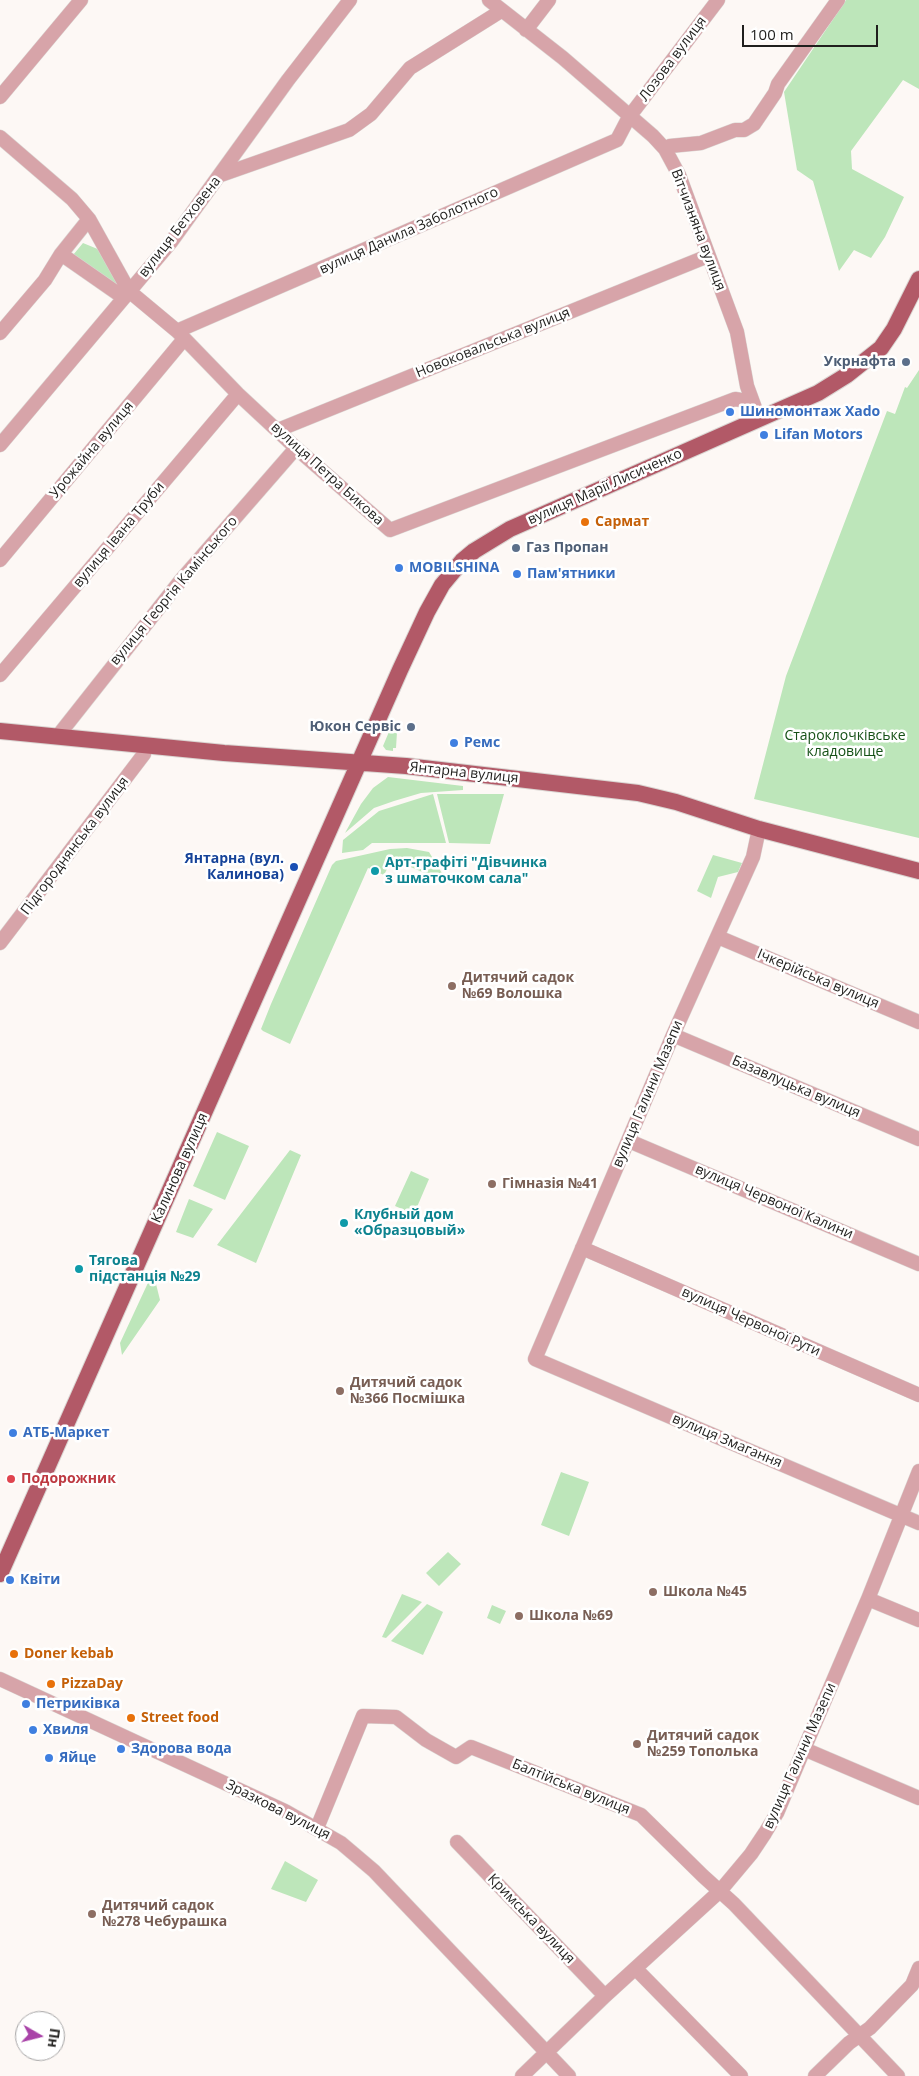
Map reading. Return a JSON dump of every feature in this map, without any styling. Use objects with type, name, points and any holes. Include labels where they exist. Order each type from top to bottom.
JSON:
[{"type":"main road","name":"вулиця Марії Лисиченко","points":[[360,762],[427,612],[442,585],[462,561],[510,529],[818,393],[865,363],[881,348],[894,329],[919,279]]},
{"type":"main road","name":"Янтарна вулиця","points":[[0,731],[145,746],[360,762],[638,794],[676,802],[759,829],[919,871]]},
{"type":"main road","name":"Калинова вулиця","points":[[0,1574],[360,762]]},
{"type":"street","points":[[0,97],[81,0]]},
{"type":"street","name":"вулиця Бетховена","points":[[0,445],[172,242],[288,80],[350,0]]},
{"type":"street","name":"Вітчизняна вулиця","points":[[489,0],[500,11],[563,58],[653,136],[664,149],[679,175],[736,332],[752,402],[759,418]]},
{"type":"street","points":[[526,30],[549,0]]},
{"type":"street","name":"Лозова вулиця","points":[[629,117],[718,0]]},
{"type":"street","points":[[664,149],[670,146],[701,143],[735,130],[744,130],[754,124],[775,94],[778,84],[838,0]]},
{"type":"street","points":[[221,174],[349,130],[371,114],[410,68],[500,11]]},
{"type":"street","name":"вулиця Данила Заболотного","points":[[180,335],[617,140],[629,117]]},
{"type":"street","points":[[0,138],[72,200],[89,219],[130,291]]},
{"type":"street","points":[[0,333],[45,280],[61,254],[89,219]]},
{"type":"street","name":"вулиця Петра Бикова","points":[[61,254],[117,293],[130,291],[180,335],[238,394],[296,448],[390,530],[735,399],[752,402]]},
{"type":"street","name":"Новоковальська вулиця","points":[[278,430],[708,256]]},
{"type":"street","name":"Урожайна вулиця","points":[[0,560],[180,335]]},
{"type":"street","name":"вулиця Івана Труби","points":[[0,675],[238,394]]},
{"type":"street","name":"вулиця Георгія Камінського","points":[[57,737],[181,580],[296,448]]},
{"type":"street","name":"Підгороднянська вулиця","points":[[0,943],[144,754],[145,746]]},
{"type":"street","name":"вулиця Галини Мазепи","points":[[535,1360],[673,1035],[755,852],[759,829]]},
{"type":"street","name":"Ічкерійська вулиця","points":[[718,936],[919,1022]]},
{"type":"street","name":"Базавлуцька вулиця","points":[[673,1035],[919,1139]]},
{"type":"street","name":"вулиця Червоної Калини","points":[[629,1141],[919,1264]]},
{"type":"street","name":"вулиця Червоної Рути","points":[[582,1248],[919,1395]]},
{"type":"street","name":"вулиця Змагання","points":[[535,1360],[919,1523]]},
{"type":"street","name":"вулиця Галини Мазепи","points":[[522,2076],[605,1996],[720,1892],[752,1854],[777,1813],[868,1599],[919,1471]]},
{"type":"street","points":[[868,1599],[919,1620]]},
{"type":"street","name":"Зразкова вулиця","points":[[0,1679],[317,1828],[341,1843],[374,1871],[569,2076]]},
{"type":"street","name":"Балтійська вулиця","points":[[317,1828],[363,1716],[396,1717],[426,1740],[456,1757],[471,1747],[641,1815],[720,1892],[898,2076]]},
{"type":"street","points":[[804,1749],[919,1798]]},
{"type":"street","name":"Кримська вулиця","points":[[457,1842],[605,1996]]},
{"type":"street","points":[[814,2076],[916,1988],[919,1968]]},
{"type":"street","points":[[636,1969],[741,2076]]},
{"type":"green space","points":[[846,0],[919,0],[919,89],[903,80],[851,151],[852,169],[904,197],[885,237],[871,258],[854,250],[839,271],[813,181],[797,170],[784,92]]},
{"type":"green space","points":[[83,243],[100,250],[121,284],[118,289],[73,255]]},
{"type":"green space","name":"Староклочківське кладовище","points":[[919,370],[919,838],[754,799],[786,676],[887,411],[895,414],[905,387],[907,388]]},
{"type":"green space","points":[[394,720],[397,732],[396,748],[393,748],[393,751],[386,750],[383,746]]},
{"type":"green space","points":[[388,777],[463,786],[463,790],[421,793],[374,808],[345,833],[361,804],[373,788]]},
{"type":"green space","points":[[433,794],[446,843],[372,843],[363,850],[342,853],[343,840],[379,811]]},
{"type":"green space","points":[[437,794],[504,794],[490,844],[449,843]]},
{"type":"green space","points":[[407,848],[429,852],[448,883],[392,859],[384,875],[368,868],[290,1044],[263,1031],[261,1029],[271,1004],[332,865],[336,861],[390,849]]},
{"type":"green space","points":[[713,855],[742,863],[738,872],[718,877],[711,898],[697,891]]},
{"type":"green space","points":[[217,1132],[249,1146],[225,1200],[193,1186]]},
{"type":"green space","points":[[290,1150],[301,1155],[256,1263],[217,1245]]},
{"type":"green space","points":[[411,1171],[429,1179],[414,1214],[395,1206]]},
{"type":"green space","points":[[189,1199],[213,1209],[193,1238],[176,1232]]},
{"type":"green space","points":[[153,1272],[160,1300],[122,1355],[120,1343]]},
{"type":"green space","points":[[561,1472],[589,1482],[569,1536],[541,1525]]},
{"type":"green space","points":[[448,1552],[461,1564],[439,1586],[426,1573]]},
{"type":"green space","points":[[402,1594],[422,1602],[386,1638],[382,1637]]},
{"type":"green space","points":[[427,1604],[443,1612],[423,1655],[391,1641]]},
{"type":"green space","points":[[492,1605],[506,1611],[500,1624],[487,1618]]},
{"type":"green space","points":[[285,1861],[318,1880],[306,1902],[271,1889]]},
{"type":"place","name":"Укрнафта","points":[[906,362]]},
{"type":"place","name":"Шиномонтаж Xado","points":[[730,412]]},
{"type":"place","name":"Lifan Motors","points":[[764,435]]},
{"type":"place","name":"Сармат","points":[[585,522]]},
{"type":"place","name":"Газ Пропан","points":[[516,548]]},
{"type":"place","name":"MOBILSHINA","points":[[399,568]]},
{"type":"place","name":"Пам'ятники","points":[[517,574]]},
{"type":"place","name":"Юкон Сервіс","points":[[411,727]]},
{"type":"place","name":"Ремс","points":[[454,743]]},
{"type":"place","name":"Янтарна (вул. Калинова)","points":[[294,867]]},
{"type":"place","name":"Арт-графіті \"Дівчинка з шматочком сала\"","points":[[375,871]]},
{"type":"place","name":"Дитячий садок №69 Волошка","points":[[452,986]]},
{"type":"place","name":"Гімназія №41","points":[[492,1184]]},
{"type":"place","name":"Клубный дом «Образцовый»","points":[[344,1223]]},
{"type":"place","name":"Тягова пiдстанцiя №29","points":[[79,1269]]},
{"type":"place","name":"Дитячий садок №366 Посмішка","points":[[340,1391]]},
{"type":"place","name":"АТБ-Маркет","points":[[13,1433]]},
{"type":"place","name":"Подорожник","points":[[11,1479]]},
{"type":"place","name":"Квіти","points":[[10,1580]]},
{"type":"place","name":"Школа №45","points":[[653,1592]]},
{"type":"place","name":"Школа №69","points":[[519,1616]]},
{"type":"place","name":"Doner kebab","points":[[14,1654]]},
{"type":"place","name":"PizzaDay","points":[[51,1684]]},
{"type":"place","name":"Петриківка","points":[[26,1704]]},
{"type":"place","name":"Street food","points":[[131,1718]]},
{"type":"place","name":"Хвиля","points":[[33,1730]]},
{"type":"place","name":"Дитячий садок №259 Тополька","points":[[637,1744]]},
{"type":"place","name":"Здорова вода","points":[[121,1749]]},
{"type":"place","name":"Яйце","points":[[49,1758]]},
{"type":"place","name":"Дитячий садок №278 Чебурашка","points":[[92,1914]]}]
